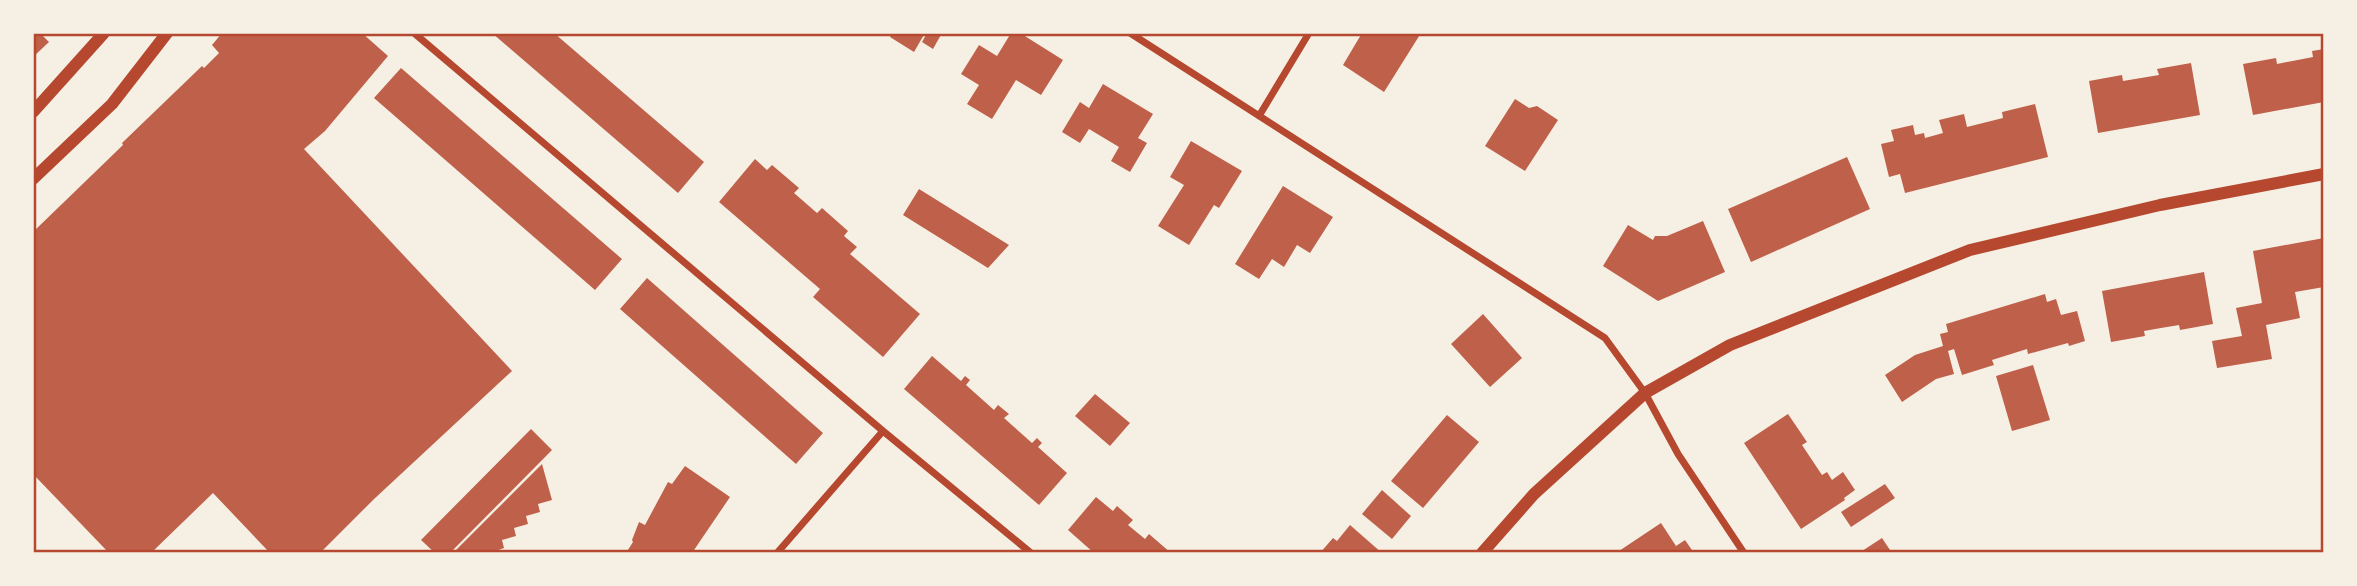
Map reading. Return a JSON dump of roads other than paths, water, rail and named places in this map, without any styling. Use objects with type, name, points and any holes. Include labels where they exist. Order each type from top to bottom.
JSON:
[{"type":"street","points":[[33,112],[104,33]]},
{"type":"street","points":[[33,179],[112,104],[167,33]]},
{"type":"street","points":[[414,33],[1031,553]]},
{"type":"street","points":[[1130,33],[1605,338],[1645,393],[1678,454],[1744,553]]},
{"type":"street","points":[[1259,116],[1309,33]]},
{"type":"street","points":[[1482,553],[1534,494],[1645,393],[1730,345],[1970,250],[2160,205],[2324,174]]},
{"type":"street","points":[[777,553],[883,431]]}]
